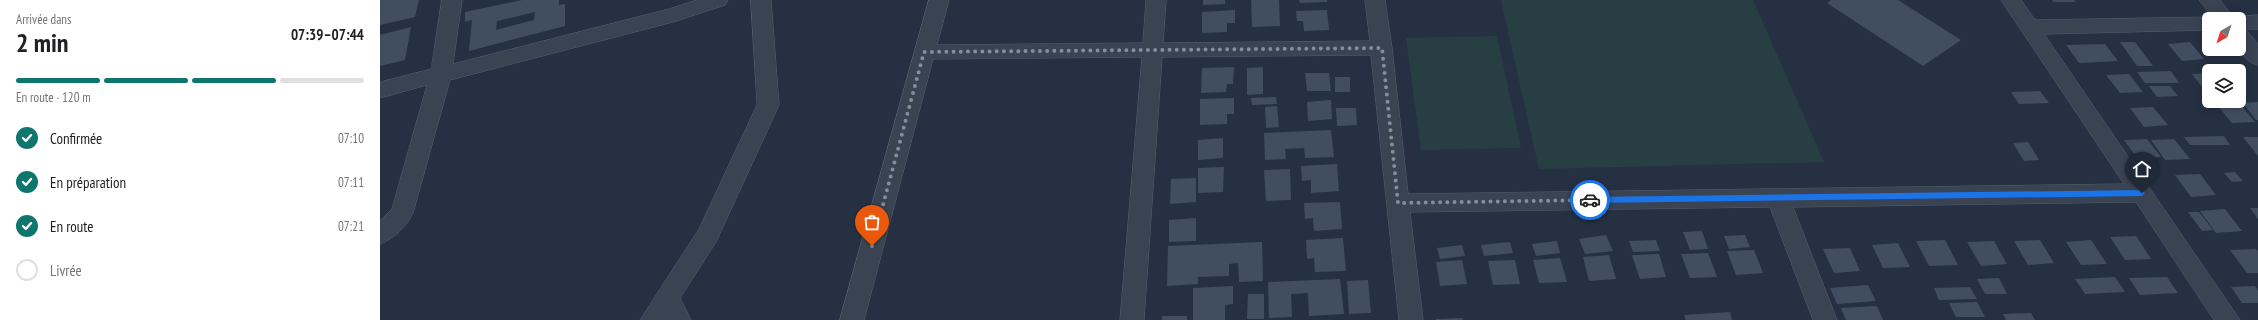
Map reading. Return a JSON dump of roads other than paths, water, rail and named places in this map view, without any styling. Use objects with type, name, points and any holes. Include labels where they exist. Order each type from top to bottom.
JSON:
[{"type":"street","points":[[380,234],[393,224],[402,214],[441,74],[452,0]]},
{"type":"street","points":[[380,90],[673,8],[718,0]]},
{"type":"street","points":[[652,320],[708,235],[768,105],[761,0]]},
{"type":"street","points":[[852,320],[939,0]]},
{"type":"street","points":[[1132,320],[1156,0]]},
{"type":"street","points":[[1375,0],[1382,48],[1411,320]]},
{"type":"street","points":[[2011,0],[2228,320]]},
{"type":"street","points":[[2209,0],[2219,12]]},
{"type":"street","points":[[2246,22],[2258,22]]},
{"type":"street","points":[[2029,27],[2202,23]]},
{"type":"street","points":[[2246,43],[2258,58]]},
{"type":"street","points":[[924,52],[1382,48]]},
{"type":"street","points":[[1398,203],[2142,193]]},
{"type":"street","points":[[1778,198],[1825,320]]},
{"type":"street","points":[[667,297],[679,320]]}]
